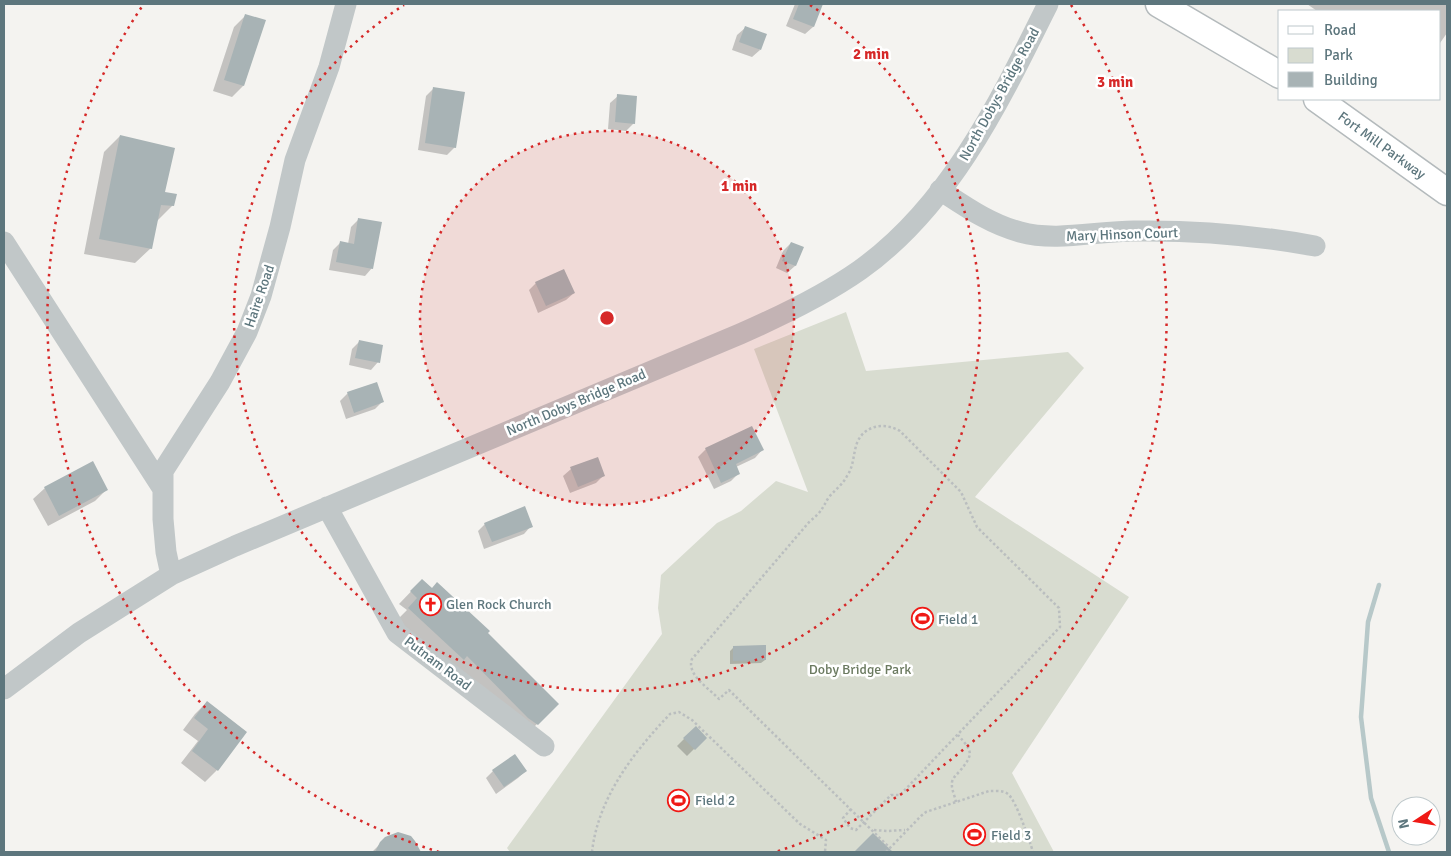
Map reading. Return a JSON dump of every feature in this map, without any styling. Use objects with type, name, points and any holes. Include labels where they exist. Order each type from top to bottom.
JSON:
[{"type":"main road","points":[[1159,4],[1278,75]]},
{"type":"main road","name":"Fort Mill Parkway","points":[[1318,100],[1447,192]]},
{"type":"street","name":"Haire Road","points":[[171,575],[165,544],[163,471],[220,382],[247,332],[262,296],[295,160],[329,68],[346,4]]},
{"type":"street","name":"North Dobys Bridge Road","points":[[4,689],[79,633],[171,575],[235,546],[740,334],[803,304],[859,270],[882,253],[904,232],[958,167],[1012,76],[1048,4]]},
{"type":"street","name":"Mary Hinson Court","points":[[940,190],[998,225],[1039,236],[1117,231],[1198,232],[1243,235],[1315,246]]},
{"type":"street","points":[[4,242],[163,489]]},
{"type":"street","name":"Putnam Road","points":[[327,508],[397,632],[544,746]]},
{"type":"path","points":[[851,809],[843,818],[850,828],[856,830],[865,822],[890,796],[900,795],[1060,627],[1059,608],[977,527],[961,492],[894,428],[882,425],[875,426],[861,435],[857,442],[850,472],[846,479],[829,497],[822,510],[804,528],[692,659],[691,663],[692,672],[719,699],[728,690],[865,822],[890,848]]},
{"type":"path","points":[[592,852],[596,827],[610,792],[624,770],[666,718],[674,712],[679,712],[692,720],[800,824],[826,840],[825,852]]},
{"type":"path","points":[[956,802],[952,787],[953,780],[971,753],[969,747],[958,734]]},
{"type":"path","points":[[886,852],[926,812],[989,791],[1008,794],[1015,804],[1033,852]]},
{"type":"path","points":[[872,830],[907,830]]},
{"type":"green space","name":"Doby Bridge Park","points":[[846,312],[866,371],[1068,352],[1084,368],[975,497],[1129,597],[1012,773],[1054,852],[510,852],[507,848],[662,634],[658,608],[661,575],[717,523],[741,511],[776,481],[808,492],[754,349]]},
{"type":"building","points":[[799,4],[823,4],[814,27],[793,19]]},
{"type":"building","points":[[245,14],[266,20],[244,86],[224,80]]},
{"type":"building","points":[[745,26],[767,34],[761,50],[739,42]]},
{"type":"building","points":[[433,87],[465,92],[456,148],[425,143]]},
{"type":"building","points":[[617,94],[637,96],[635,124],[615,122]]},
{"type":"building","points":[[120,135],[175,148],[165,192],[177,194],[174,206],[161,205],[152,249],[99,239]]},
{"type":"building","points":[[358,218],[382,222],[373,269],[336,262],[340,241],[354,244]]},
{"type":"building","points":[[791,242],[804,247],[796,266],[782,261]]},
{"type":"building","points":[[564,269],[575,293],[546,306],[535,282]]},
{"type":"building","points":[[359,340],[383,345],[380,363],[355,358]]},
{"type":"building","points":[[377,382],[384,402],[354,413],[347,392]]},
{"type":"building","points":[[752,426],[764,450],[736,464],[740,474],[721,483],[705,448]]},
{"type":"building","points":[[598,457],[605,476],[578,487],[570,467]]},
{"type":"building","points":[[93,461],[108,490],[59,516],[44,487]]},
{"type":"building","points":[[525,506],[533,527],[492,542],[484,523]]},
{"type":"building","points":[[422,579],[432,588],[437,582],[490,631],[488,633],[559,704],[538,725],[528,718],[467,656],[464,660],[408,608],[417,598],[410,591]]},
{"type":"building","points":[[766,645],[766,660],[733,661],[733,646]]},
{"type":"building","points":[[207,701],[247,732],[218,771],[192,751],[208,729],[194,718]]},
{"type":"building","points":[[696,726],[707,738],[695,750],[683,738]]},
{"type":"building","points":[[515,754],[527,771],[504,787],[492,770]]},
{"type":"building","points":[[398,832],[411,836],[421,852],[375,852],[385,837]]},
{"type":"building","points":[[873,833],[893,852],[854,852]]},
{"type":"waterway","points":[[1379,585],[1368,622],[1361,717],[1371,798],[1389,852]]},
{"type":"place","name":"Glen Rock Church","points":[[430,604]]},
{"type":"place","name":"Field 1","points":[[922,619]]},
{"type":"place","name":"Field 2","points":[[679,800]]},
{"type":"place","name":"Field 3","points":[[975,835]]}]
